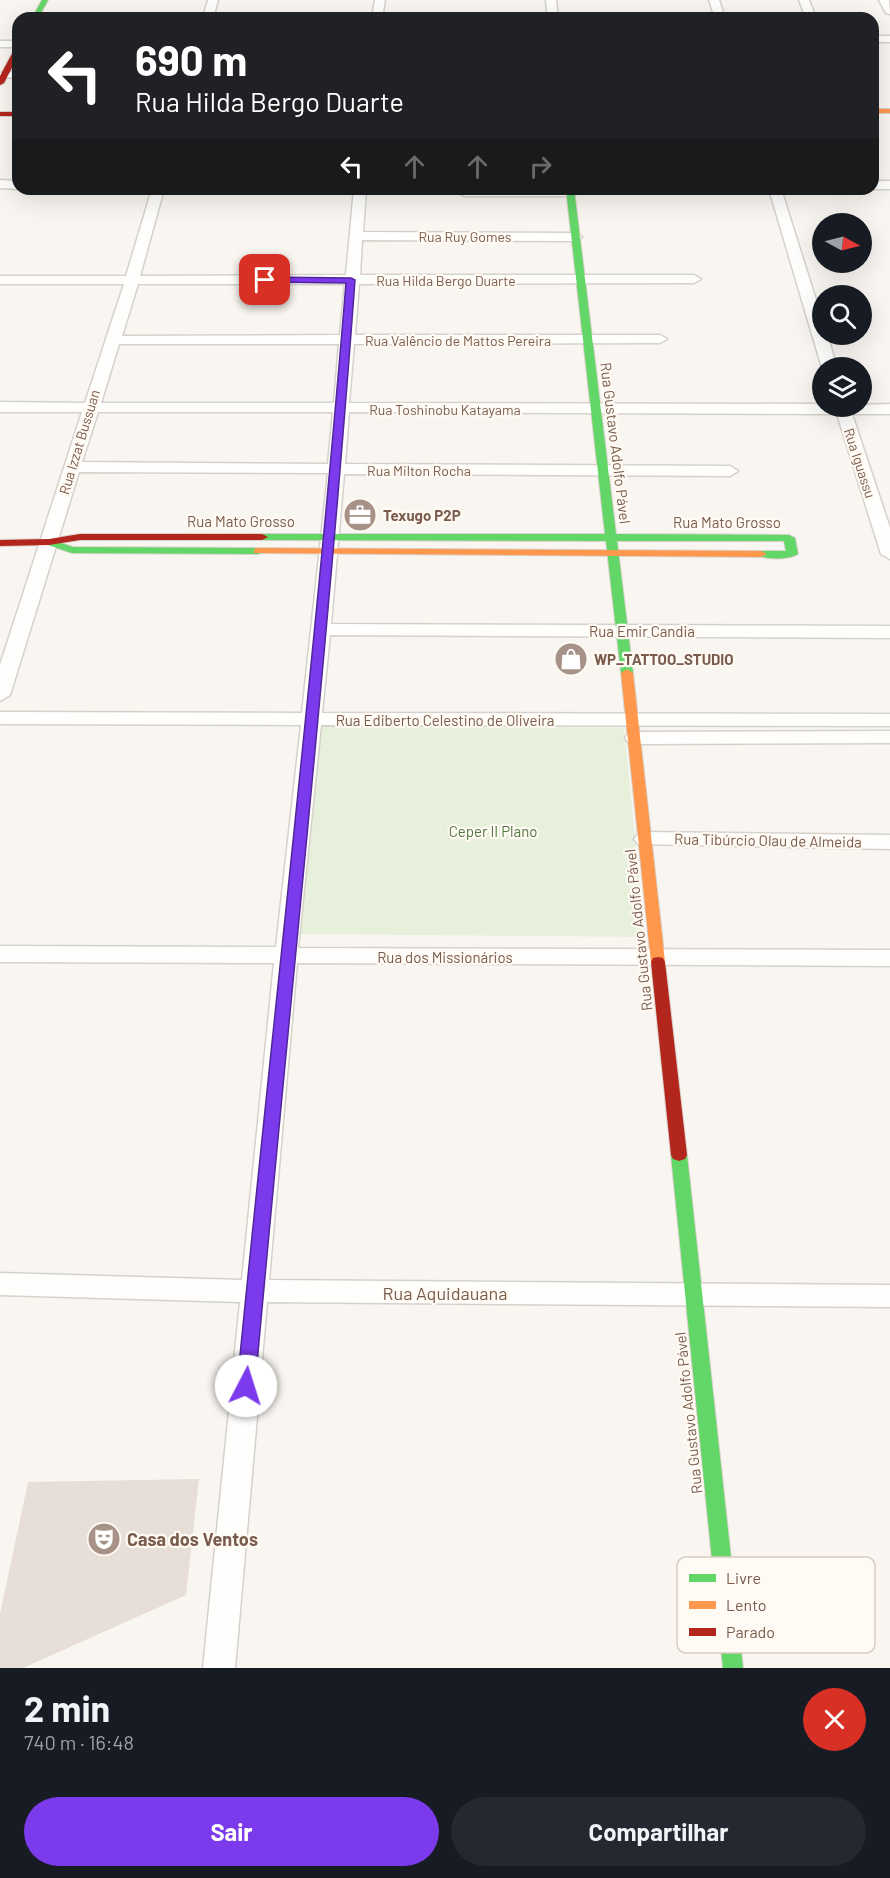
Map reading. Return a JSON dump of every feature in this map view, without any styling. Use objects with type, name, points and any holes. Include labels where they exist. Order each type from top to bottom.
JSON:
[{"type":"street","points":[[884,0],[890,11]]},
{"type":"street","name":"Rua Izzat Bussuan","points":[[0,694],[130,285],[156,195]]},
{"type":"street","points":[[219,1668],[286,957],[330,545],[350,285],[359,195]]},
{"type":"street","name":"Rua Gustavo Adolfo Pável","points":[[570,195],[583,285],[587,340],[634,729],[656,957],[721,1557]]},
{"type":"street","points":[[777,195],[827,357]]},
{"type":"street","name":"Rua Ruy Gomes","points":[[355,236],[575,237]]},
{"type":"street","name":"Rua Hilda Bergo Duarte","points":[[0,280],[130,285],[583,285],[641,290],[640,279],[694,279]]},
{"type":"street","name":"Rua Valêncio de Mattos Pereira","points":[[112,340],[660,339]]},
{"type":"street","name":"Rua Toshinobu Katayama","points":[[0,394],[92,400],[595,403],[717,402],[812,397]]},
{"type":"street","points":[[872,396],[890,396]]},
{"type":"street","name":"Rua Toshinobu Katayama","points":[[0,407],[92,400]]},
{"type":"street","name":"Rua Toshinobu Katayama","points":[[717,402],[812,407]]},
{"type":"street","name":"Rua Toshinobu Katayama","points":[[872,409],[890,409]]},
{"type":"street","name":"Rua Iguassu","points":[[845,417],[890,554]]},
{"type":"street","name":"Rua Milton Rocha","points":[[72,467],[730,471]]},
{"type":"street","name":"Rua Mato Grosso","points":[[0,543],[49,543],[72,550],[612,538],[789,538],[792,554],[614,555],[330,545]]},
{"type":"street","name":"Rua Emir Candia","points":[[321,629],[890,632]]},
{"type":"street","name":"Rua Ediberto Celestino de Oliveira","points":[[0,718],[311,719],[890,737]]},
{"type":"street","name":"Rua Ediberto Celestino de Oliveira","points":[[634,729],[890,720]]},
{"type":"street","name":"Rua Tibúrcio Olau de Almeida","points":[[645,839],[890,842]]},
{"type":"street","name":"Rua dos Missionários","points":[[0,954],[890,958]]},
{"type":"street","name":"Rua Aquidauana","points":[[0,1284],[254,1292],[890,1296]]},
{"type":"street","name":"Rua Gustavo Adolfo Pável","points":[[731,1653],[733,1668]]},
{"type":"green space","name":"Ceper II Plano","points":[[321,724],[624,728],[645,937],[298,934]]},
{"type":"building","name":"Casa dos Ventos","points":[[199,1479],[186,1595],[23,1668],[0,1668],[0,1614],[28,1482]]},
{"type":"traffic: fast","points":[[38,12],[45,0]]},
{"type":"traffic: fast","points":[[571,195],[627,673]]},
{"type":"traffic: fast","points":[[262,537],[789,538],[792,554],[761,554]]},
{"type":"traffic: fast","points":[[49,542],[72,550],[258,551]]},
{"type":"traffic: fast","points":[[679,1155],[721,1557]]},
{"type":"traffic: fast","points":[[731,1653],[733,1668]]},
{"type":"traffic: slow","points":[[879,111],[890,111]]},
{"type":"traffic: slow","points":[[258,551],[761,554]]},
{"type":"traffic: slow","points":[[627,673],[658,962]]},
{"type":"traffic: jam","points":[[0,83],[12,61]]},
{"type":"traffic: jam","points":[[0,114],[12,114]]},
{"type":"traffic: jam","points":[[0,543],[49,542],[80,537],[262,537]]},
{"type":"traffic: jam","points":[[658,962],[679,1155]]},
{"type":"place","name":"Texugo P2P","points":[[360,515]]},
{"type":"place","name":"WP_TATTOO_STUDIO","points":[[571,659]]},
{"type":"place","name":"Casa dos Ventos","points":[[104,1539]]},
{"type":"route","points":[[246,1386],[286,957],[329,553],[351,280],[265,280]]}]
